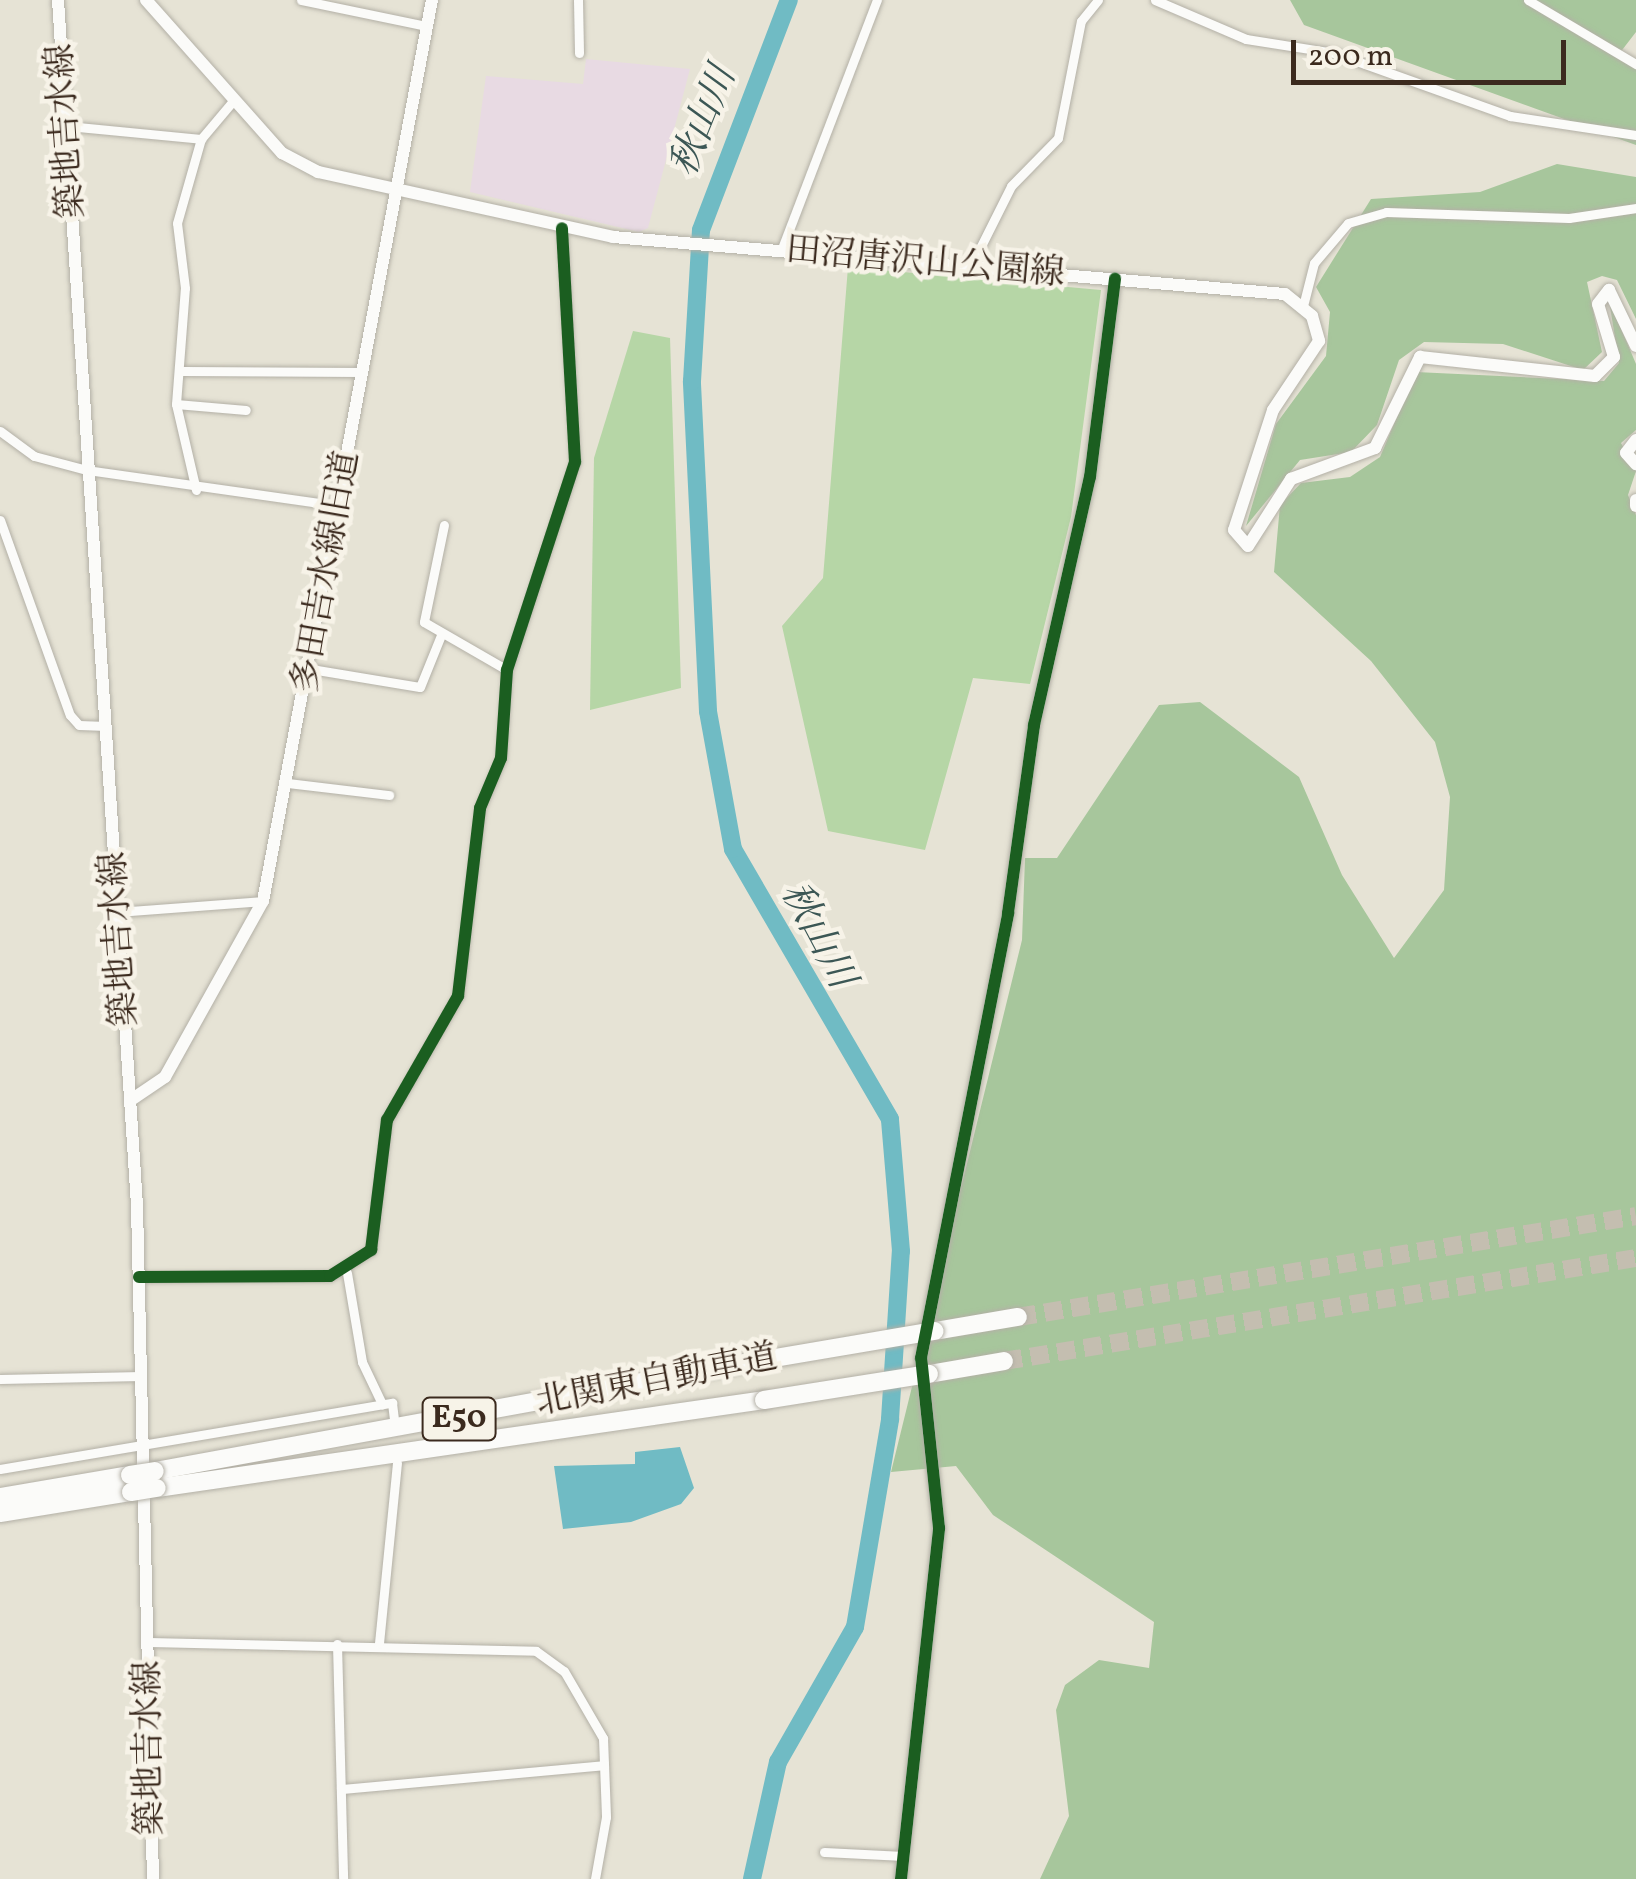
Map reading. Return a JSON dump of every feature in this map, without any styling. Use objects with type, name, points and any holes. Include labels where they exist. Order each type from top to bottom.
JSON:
[{"type":"highway","name":"北関東自動車道","points":[[156,1480],[763,1360],[1018,1317]]},
{"type":"highway","name":"北関東自動車道","points":[[0,1512],[156,1480],[764,1400],[1004,1362]]},
{"type":"highway","name":"北関東自動車道","points":[[0,1496],[131,1484]]},
{"type":"main road","name":"築地吉水線","points":[[58,0],[131,1100],[149,1642],[152,1879]]},
{"type":"main road","name":"田沼唐沢山公園線","points":[[146,0],[232,102],[300,165],[562,228],[652,241],[1271,291],[1303,306]]},
{"type":"main road","name":"多田吉水線旧道","points":[[131,1100],[165,1077],[263,901],[310,669],[432,0]]},
{"type":"main road","points":[[901,1879],[940,1528],[921,1358],[1008,913],[1034,724],[1090,477],[1114,279]]},
{"type":"main road","points":[[1303,306],[1318,328],[1317,353],[1273,410],[1234,530],[1248,546],[1292,478],[1375,448],[1420,358],[1595,376],[1614,357],[1598,304],[1608,290],[1636,346]]},
{"type":"main road","points":[[1636,440],[1626,452],[1636,464]]},
{"type":"street","points":[[300,0],[427,26]]},
{"type":"street","points":[[578,0],[579,54]]},
{"type":"street","points":[[781,252],[877,0]]},
{"type":"street","points":[[971,266],[1010,186],[1058,138],[1082,20],[1098,0]]},
{"type":"street","points":[[1155,0],[1246,39],[1334,53],[1496,112],[1636,135]]},
{"type":"street","points":[[1528,0],[1636,64]]},
{"type":"street","points":[[196,490],[176,404],[183,371],[177,224],[200,140],[232,102]]},
{"type":"street","points":[[67,126],[200,140]]},
{"type":"street","points":[[1303,306],[1314,263],[1348,222],[1386,212],[1552,218],[1636,208]]},
{"type":"street","points":[[138,1276],[346,1273],[371,1250],[380,1223],[388,1120],[458,996],[480,808],[501,758],[507,670],[575,462],[562,228]]},
{"type":"street","points":[[183,371],[362,372]]},
{"type":"street","points":[[176,404],[246,410]]},
{"type":"street","points":[[0,431],[34,456],[90,471],[196,490],[339,506]]},
{"type":"street","points":[[0,520],[2,536],[73,722],[106,726]]},
{"type":"street","points":[[444,525],[424,622],[507,670]]},
{"type":"street","points":[[310,669],[420,687],[441,634]]},
{"type":"street","points":[[288,783],[389,795]]},
{"type":"street","points":[[118,912],[263,901]]},
{"type":"street","points":[[346,1273],[362,1362],[382,1404]]},
{"type":"street","points":[[0,1379],[141,1376]]},
{"type":"street","points":[[0,1469],[382,1404],[392,1403],[394,1419]]},
{"type":"street","points":[[379,1644],[397,1463]]},
{"type":"street","points":[[149,1642],[379,1644],[536,1651],[572,1684],[603,1738],[595,1879]]},
{"type":"street","points":[[338,1644],[343,1879]]},
{"type":"street","points":[[341,1789],[604,1765]]},
{"type":"street","points":[[824,1852],[904,1856]]},
{"type":"shaded area","points":[[586,59],[690,69],[648,228],[639,232],[470,192],[486,76],[583,84]]},
{"type":"green space","points":[[1290,0],[1636,0],[1636,32],[1619,54],[1636,59],[1636,145],[1304,25]]},
{"type":"green space","points":[[1557,164],[1636,177],[1636,319],[1617,280],[1602,276],[1587,282],[1602,352],[1583,370],[1503,344],[1424,342],[1399,360],[1377,425],[1351,452],[1300,460],[1246,526],[1276,424],[1326,356],[1330,312],[1316,287],[1371,199],[1480,192]]},
{"type":"green space","points":[[848,267],[1101,290],[1071,517],[1030,684],[973,678],[925,850],[828,831],[782,626],[823,578]]},
{"type":"green space","points":[[1609,300],[1636,364],[1636,430],[1621,443],[1636,471],[1628,495],[1636,515],[1636,1879],[1040,1879],[1069,1816],[1056,1710],[1065,1685],[1099,1660],[1149,1668],[1154,1622],[993,1515],[956,1466],[891,1472],[1022,940],[1025,858],[1057,858],[1159,705],[1200,702],[1299,777],[1342,875],[1394,958],[1444,890],[1450,797],[1435,742],[1371,661],[1274,572],[1280,505],[1301,483],[1350,477],[1380,457],[1416,372],[1604,381],[1619,363]]},
{"type":"green space","points":[[633,331],[670,338],[681,688],[590,710],[594,458]]},
{"type":"water","points":[[680,1447],[694,1488],[681,1504],[631,1522],[563,1529],[554,1466],[635,1464],[635,1452]]},
{"type":"waterway","name":"秋山川","points":[[752,1879],[778,1762],[855,1627],[890,1419],[901,1251],[890,1119],[733,849],[708,711],[692,381],[701,230],[789,0]]},
{"type":"tunnel","points":[[1018,1317],[1636,1216]]},
{"type":"tunnel","points":[[1004,1361],[1636,1258]]},
{"type":"cycle path","points":[[139,1277],[330,1276],[371,1250],[387,1120],[458,996],[480,808],[501,758],[507,670],[575,462],[562,228]]},
{"type":"cycle path","points":[[901,1879],[939,1528],[921,1358],[1008,913],[1034,725],[1090,477],[1115,279]]}]
